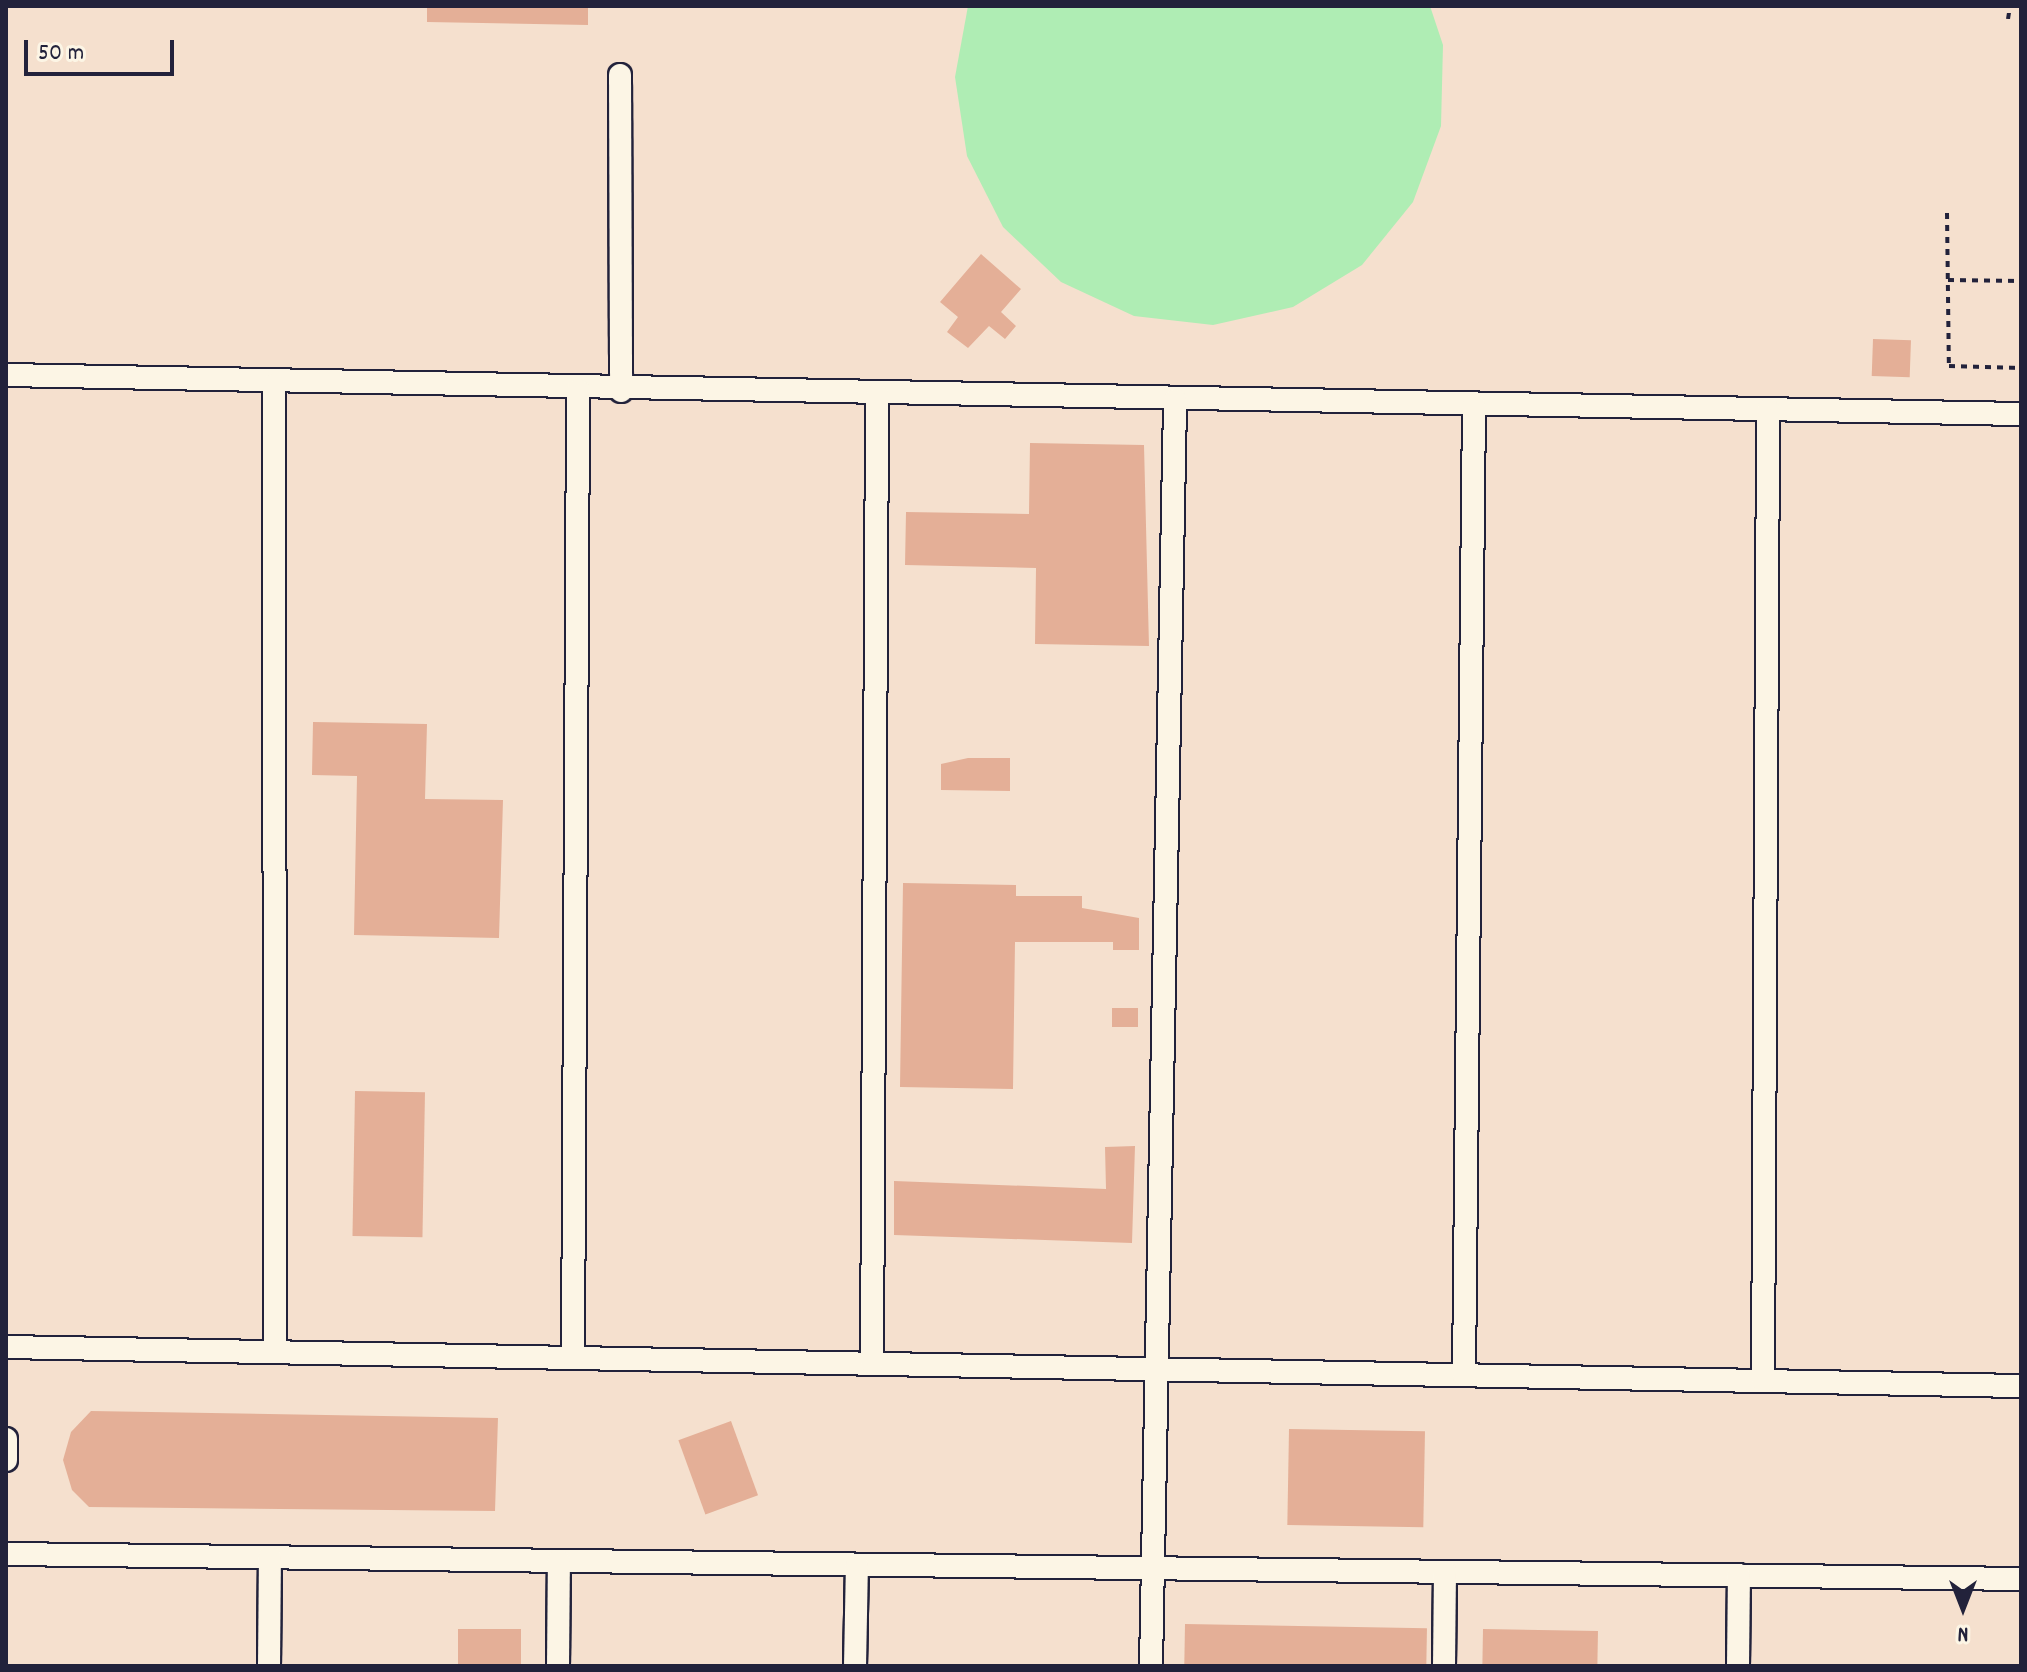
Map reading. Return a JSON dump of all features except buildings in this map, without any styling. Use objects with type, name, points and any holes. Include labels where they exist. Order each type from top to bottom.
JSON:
[{"type":"street","points":[[620,75],[621,391]]},
{"type":"street","points":[[6,375],[274,385],[2021,414]]},
{"type":"street","points":[[274,385],[275,1352]]},
{"type":"street","points":[[573,1357],[578,390]]},
{"type":"street","points":[[872,1363],[877,395]]},
{"type":"street","points":[[1151,1666],[1151,1367],[1175,400]]},
{"type":"street","points":[[1464,1375],[1474,405]]},
{"type":"street","points":[[1763,1381],[1768,410]]},
{"type":"street","points":[[6,1347],[2021,1386]]},
{"type":"street","points":[[6,1439],[6,1460]]},
{"type":"street","points":[[6,1554],[2021,1579]]},
{"type":"street","points":[[269,1666],[270,1557]]},
{"type":"street","points":[[558,1666],[559,1561]]},
{"type":"street","points":[[855,1666],[857,1565]]},
{"type":"street","points":[[1444,1666],[1445,1572]]},
{"type":"street","points":[[1738,1666],[1739,1575]]},
{"type":"path","points":[[2008,19],[2010,6]]},
{"type":"path","points":[[1947,213],[1949,366],[2021,368]]},
{"type":"path","points":[[1948,280],[2021,281]]},
{"type":"green space","points":[[968,6],[1430,6],[1443,45],[1441,126],[1413,202],[1362,265],[1293,307],[1213,325],[1134,316],[1061,282],[1003,227],[967,156],[955,77]]}]
